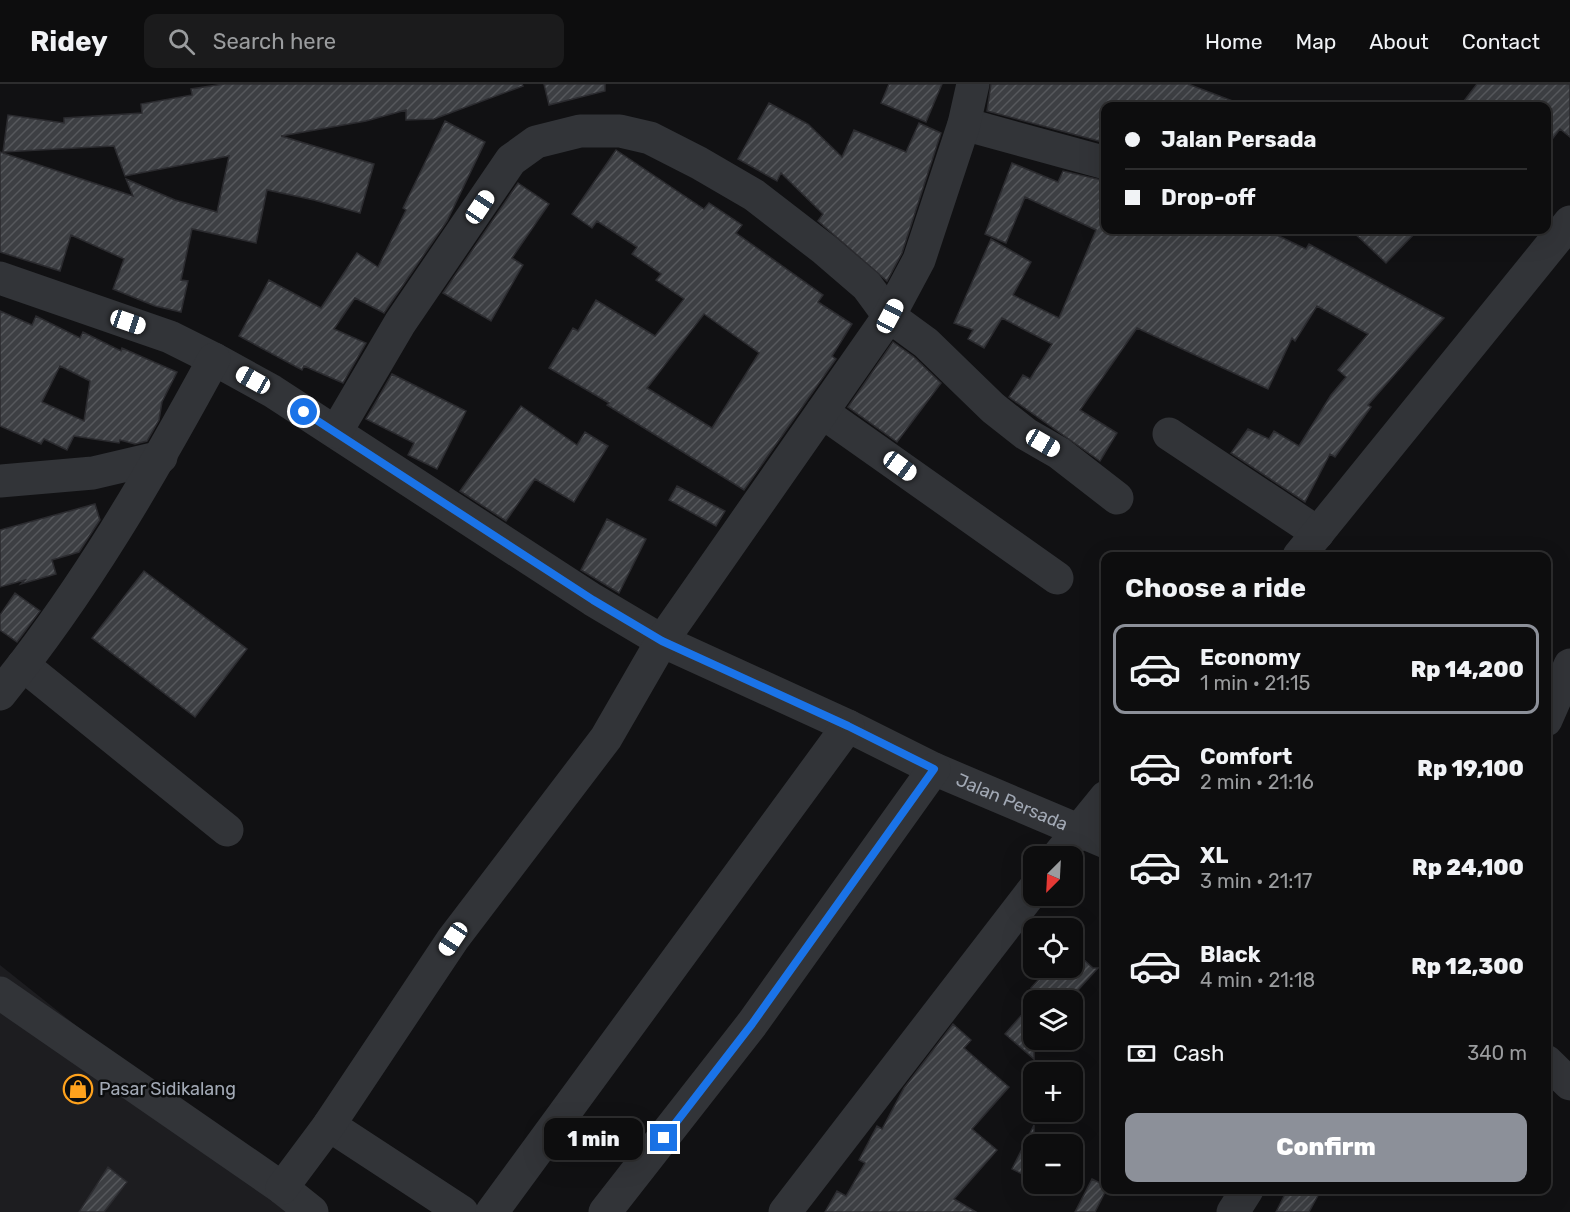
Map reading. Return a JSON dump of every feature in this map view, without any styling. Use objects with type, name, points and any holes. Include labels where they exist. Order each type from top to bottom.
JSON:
[{"type":"street","points":[[282,1188],[329,1125],[453,939],[606,738],[662,641],[890,316],[920,260],[964,124],[973,84]]},
{"type":"street","points":[[964,124],[1037,142],[1101,161]]},
{"type":"street","points":[[336,432],[400,323],[511,160],[537,142],[580,131],[620,131],[650,138],[754,195],[867,286],[890,316],[926,343],[993,408],[1026,434],[1059,453],[1118,498]]},
{"type":"street","points":[[1169,434],[1308,545],[1570,222]]},
{"type":"street","name":"Jalan Persada","points":[[0,278],[170,337],[214,359],[272,391],[593,600],[662,641],[848,726],[934,769],[1092,836]]},
{"type":"street","points":[[0,694],[23,665],[118,526],[161,457],[214,359]]},
{"type":"street","points":[[822,412],[1057,578]]},
{"type":"street","points":[[0,481],[93,473],[161,457]]},
{"type":"street","points":[[93,473],[118,526]]},
{"type":"street","points":[[23,665],[227,830]]},
{"type":"street","points":[[1551,709],[1570,665]]},
{"type":"street","points":[[492,1212],[848,726]]},
{"type":"street","points":[[605,1212],[752,1024],[934,769]]},
{"type":"street","points":[[1075,846],[1092,836],[1101,811]]},
{"type":"street","points":[[785,1212],[1023,903]]},
{"type":"street","points":[[0,993],[282,1188],[312,1212]]},
{"type":"street","points":[[1551,1066],[1570,1084]]},
{"type":"street","points":[[329,1125],[462,1212]]},
{"type":"street","points":[[1233,1212],[1244,1194]]},
{"type":"shaded area","name":"Pasar Sidikalang","points":[[0,965],[310,1212],[0,1212]]},
{"type":"building","points":[[224,84],[522,84],[523,86],[434,119],[406,120],[406,110],[366,121],[281,136],[374,164],[360,213],[267,190],[256,243],[192,229],[181,280],[188,281],[181,312],[155,306],[113,289],[124,259],[71,235],[60,271],[0,252],[0,152],[133,196],[126,179],[175,200],[217,212],[229,156],[125,176],[114,146],[3,152],[8,115],[64,123],[64,118],[142,113],[141,104],[192,95],[191,89]]},
{"type":"building","points":[[544,84],[605,84],[605,91],[549,105]]},
{"type":"building","points":[[889,84],[942,84],[926,122],[881,103]]},
{"type":"building","points":[[991,84],[1188,84],[1235,102],[1101,102],[1101,142],[987,111]]},
{"type":"building","points":[[1477,84],[1570,84],[1570,137],[1560,129],[1551,141],[1551,102],[1463,102]]},
{"type":"building","points":[[769,103],[808,124],[842,157],[854,130],[906,152],[919,123],[941,133],[902,253],[887,281],[818,221],[823,214],[781,173],[777,181],[738,159]]},
{"type":"building","points":[[445,121],[485,142],[447,221],[384,313],[355,298],[334,329],[366,343],[343,383],[304,366],[302,370],[239,336],[269,280],[321,308],[357,253],[378,267],[406,210],[403,208]]},
{"type":"building","points":[[616,150],[704,209],[709,203],[742,225],[736,233],[823,295],[818,302],[852,324],[832,356],[836,359],[744,490],[607,405],[609,403],[549,368],[573,328],[578,331],[596,300],[655,336],[684,299],[656,280],[661,274],[632,254],[637,247],[597,221],[592,228],[572,214]],"holes":[[[704,314],[759,353],[712,428],[647,388]]]},
{"type":"building","points":[[1012,163],[1058,182],[1063,171],[1101,180],[1101,234],[1274,234],[1306,249],[1309,244],[1444,318],[1368,405],[1371,407],[1335,457],[1330,454],[1305,502],[1231,453],[1248,429],[1269,439],[1274,431],[1299,446],[1331,395],[1346,377],[1338,370],[1368,334],[1317,306],[1295,341],[1292,338],[1268,389],[1137,328],[1080,410],[1117,433],[1100,461],[1009,397],[1023,375],[1030,379],[1052,344],[1002,318],[984,348],[968,339],[973,330],[954,323],[991,239],[1031,262],[1013,295],[1059,318],[1096,230],[1025,197],[1006,243],[985,234]]},
{"type":"building","points":[[518,183],[549,204],[512,258],[523,265],[491,321],[443,293]]},
{"type":"building","points":[[1355,234],[1414,234],[1386,263]]},
{"type":"building","points":[[0,311],[32,325],[36,316],[80,338],[83,332],[121,351],[122,348],[177,372],[162,402],[159,420],[147,441],[135,444],[120,440],[119,443],[74,436],[67,450],[44,439],[41,444],[0,426]],"holes":[[[60,366],[90,381],[84,421],[42,402]]]},
{"type":"building","points":[[893,342],[914,357],[941,383],[897,442],[848,407]]},
{"type":"building","points":[[392,374],[466,411],[437,469],[408,455],[414,443],[366,419]]},
{"type":"building","points":[[521,406],[577,445],[585,432],[608,446],[574,502],[535,479],[506,521],[460,491]]},
{"type":"building","points":[[677,486],[725,511],[716,526],[669,500]]},
{"type":"building","points":[[95,504],[100,520],[79,552],[52,560],[56,574],[21,584],[25,580],[0,587],[0,530]]},
{"type":"building","points":[[607,519],[646,539],[619,593],[581,570]]},
{"type":"building","points":[[144,571],[247,649],[195,717],[92,638]]},
{"type":"building","points":[[15,593],[40,611],[17,642],[0,630],[0,615]]},
{"type":"building","points":[[1083,959],[1093,968],[1098,968],[1078,990],[1034,990],[1031,988],[1040,978],[1083,978]]},
{"type":"building","points":[[1023,1014],[1023,1050],[1005,1034]]},
{"type":"building","points":[[953,1024],[971,1040],[964,1048],[1009,1087],[972,1129],[997,1150],[954,1199],[976,1212],[825,1212],[837,1191],[846,1196],[865,1163],[859,1160],[877,1126],[882,1129],[904,1088]]},
{"type":"building","points":[[1024,1050],[1034,1050],[1034,1059]]},
{"type":"building","points":[[1023,1147],[1023,1174],[1012,1169]]},
{"type":"building","points":[[108,1167],[127,1182],[104,1212],[79,1212]]},
{"type":"building","points":[[1092,1179],[1101,1184],[1101,1194],[1104,1194],[1095,1212],[1075,1212]]},
{"type":"building","points":[[1285,1194],[1319,1194],[1309,1212],[1276,1212]]},
{"type":"place","name":"Pasar Sidikalang","points":[[78,1089]]},
{"type":"route","points":[[304,412],[593,600],[662,641],[848,726],[934,769],[752,1024],[664,1138]]}]
